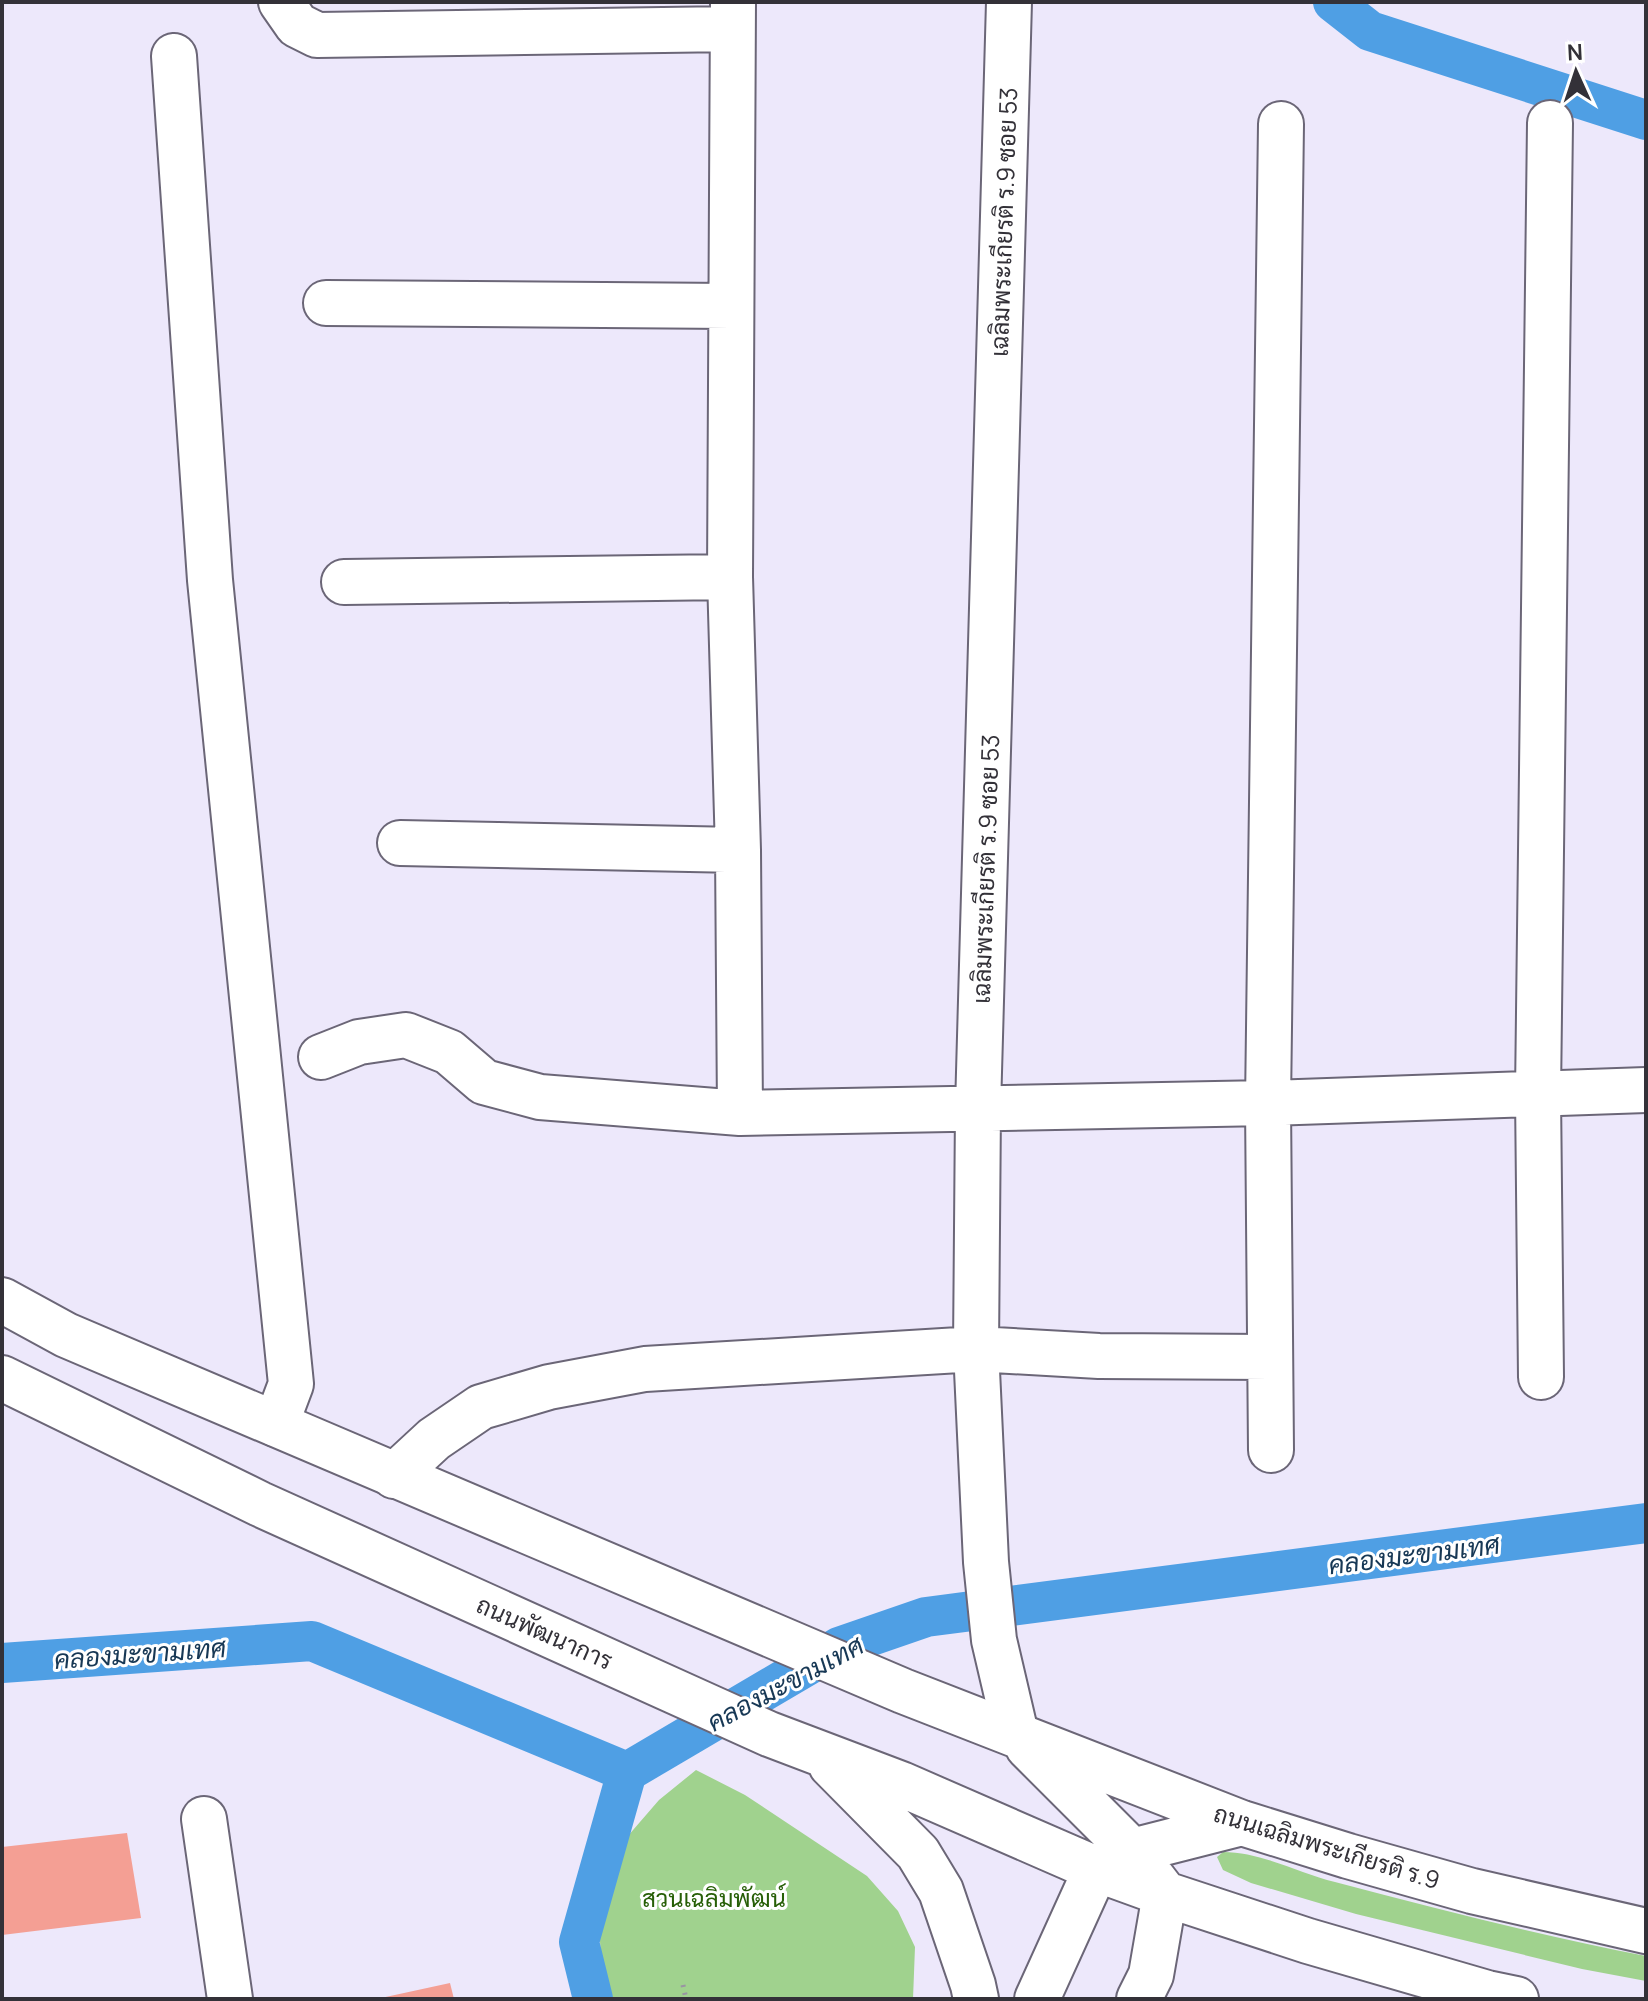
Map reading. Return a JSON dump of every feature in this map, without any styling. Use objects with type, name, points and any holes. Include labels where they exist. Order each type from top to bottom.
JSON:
[{"type":"street","points":[[281,2],[297,25],[317,35],[733,15],[730,577],[738,850],[740,1113]]},
{"type":"street","name":"เฉลิมพระเกียรติ ร.9 ซอย 53","points":[[1009,2],[978,1108],[976,1349],[986,1562],[994,1640],[1016,1734],[1114,1860]]},
{"type":"street","points":[[174,56],[210,580],[291,1384],[276,1424]]},
{"type":"street","points":[[1541,1377],[1538,1094],[1550,123]]},
{"type":"street","points":[[1271,1450],[1268,1103],[1281,124]]},
{"type":"street","points":[[326,303],[731,306]]},
{"type":"street","points":[[344,582],[730,577]]},
{"type":"street","points":[[400,843],[738,850]]},
{"type":"street","points":[[321,1057],[359,1042],[406,1035],[449,1052],[484,1082],[540,1097],[740,1113],[1268,1103],[1646,1090]]},
{"type":"street","points":[[2,1300],[66,1335],[394,1476],[903,1691],[1016,1734]]},
{"type":"street","points":[[394,1476],[434,1439],[481,1407],[549,1387],[645,1369],[976,1349],[1099,1356],[1270,1357]]},
{"type":"street","name":"ถนนพัฒนาการ","points":[[2,1378],[260,1504],[769,1734],[1114,1860]]},
{"type":"street","name":"ถนนเฉลิมพระเกียรติ ร.9","points":[[1016,1734],[1242,1823],[1472,1891],[1646,1931]]},
{"type":"street","points":[[818,1752],[918,1853],[941,1891],[976,1999]]},
{"type":"street","points":[[204,1819],[230,1999]]},
{"type":"street","points":[[1037,1999],[1114,1860],[1242,1823]]},
{"type":"street","points":[[1114,1860],[1165,1894],[1308,1941],[1516,1999]]},
{"type":"street","points":[[1139,1999],[1151,1975],[1165,1894]]},
{"type":"path","points":[[683,1985],[686,1999]]},
{"type":"green space","name":"สวนเฉลิมพัฒน์","points":[[696,1770],[745,1795],[867,1876],[898,1911],[915,1947],[913,1999],[604,1999],[598,1913],[614,1852],[659,1800]]},
{"type":"green space","points":[[1223,1852],[1251,1855],[1335,1882],[1490,1922],[1646,1956],[1646,1981],[1582,1969],[1356,1914],[1251,1883],[1223,1870],[1217,1857]]},
{"type":"building","points":[[127,1833],[141,1918],[2,1935],[2,1847]]},
{"type":"building","points":[[450,1983],[454,1999],[381,1998]]},
{"type":"waterway","points":[[1333,2],[1370,31],[1646,120]]},
{"type":"waterway","name":"คลองมะขามเทศ","points":[[627,1772],[839,1647],[926,1617],[1646,1523]]},
{"type":"waterway","name":"คลองมะขามเทศ","points":[[2,1663],[312,1641],[627,1772]]},
{"type":"waterway","points":[[593,1999],[579,1942],[627,1772]]}]
